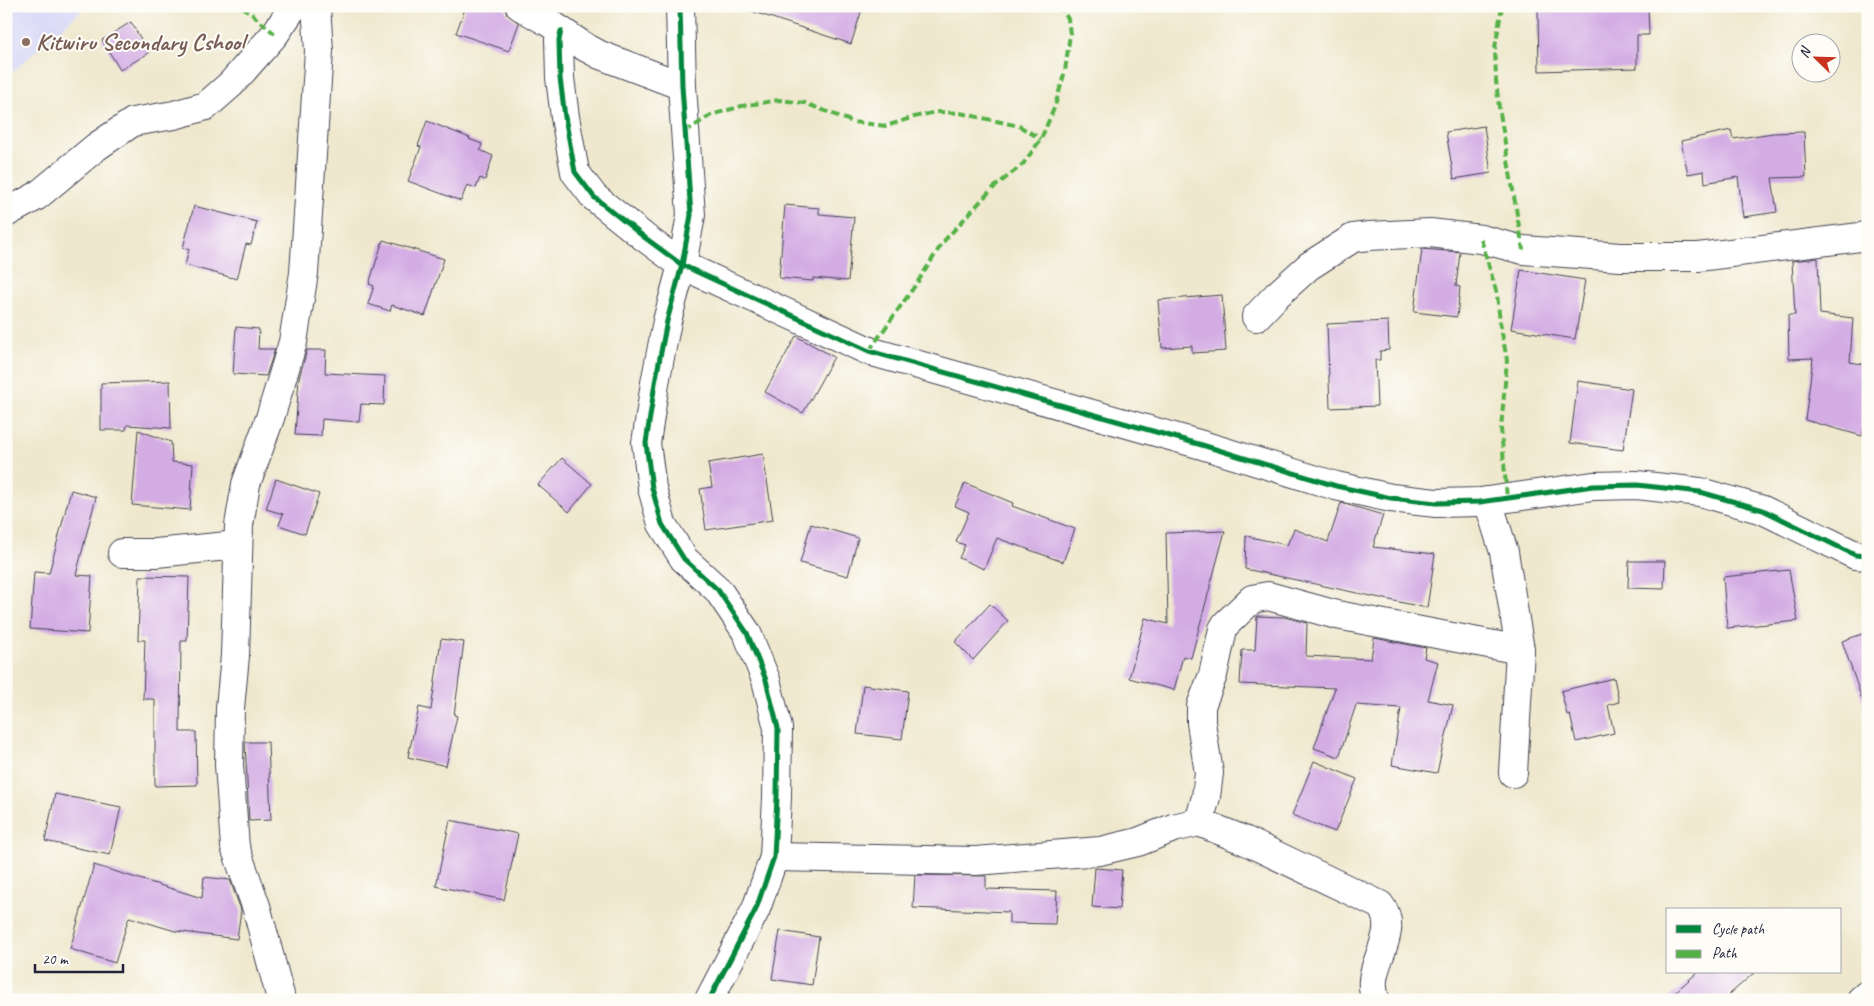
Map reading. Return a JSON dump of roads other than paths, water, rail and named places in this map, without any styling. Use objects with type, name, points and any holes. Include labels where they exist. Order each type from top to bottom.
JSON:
[{"type":"street","points":[[6,213],[37,196],[96,147],[133,122],[174,116],[206,106],[231,84],[275,34],[294,6]]},
{"type":"street","points":[[279,1000],[280,994],[269,950],[235,847],[229,765],[230,718],[235,656],[239,525],[246,484],[270,418],[293,342],[304,273],[319,51],[316,6]]},
{"type":"street","points":[[520,6],[600,55],[682,86]]},
{"type":"street","points":[[680,6],[682,86],[691,215],[682,265],[658,366],[646,443],[652,488],[662,524],[684,558],[718,590],[747,633],[766,680],[778,728],[774,857],[756,908],[709,1000]]},
{"type":"street","points":[[561,30],[559,40],[560,78],[575,172],[594,197],[682,265],[869,351],[1202,444],[1336,486],[1391,498],[1436,503],[1488,501],[1593,486],[1637,484],[1700,492],[1763,510],[1855,555],[1868,556]]},
{"type":"street","points":[[1256,317],[1276,294],[1309,266],[1353,238],[1430,233],[1481,239],[1523,250],[1620,257],[1698,256],[1868,236]]},
{"type":"street","points":[[1488,501],[1504,552],[1520,650],[1513,773]]},
{"type":"street","points":[[122,553],[156,553],[238,545]]},
{"type":"street","points":[[1199,822],[1206,797],[1209,773],[1201,724],[1201,706],[1212,675],[1223,629],[1252,599],[1268,596],[1337,615],[1520,650]]},
{"type":"street","points":[[774,857],[976,861],[1100,851],[1138,842],[1173,828],[1199,822],[1239,838],[1380,905],[1385,912],[1388,923],[1373,980],[1375,1000]]},
{"type":"street","points":[[1861,1000],[1868,994]]},
{"type":"place","name":"Kitwiru Secondary Cshool","points":[[26,42]]}]
